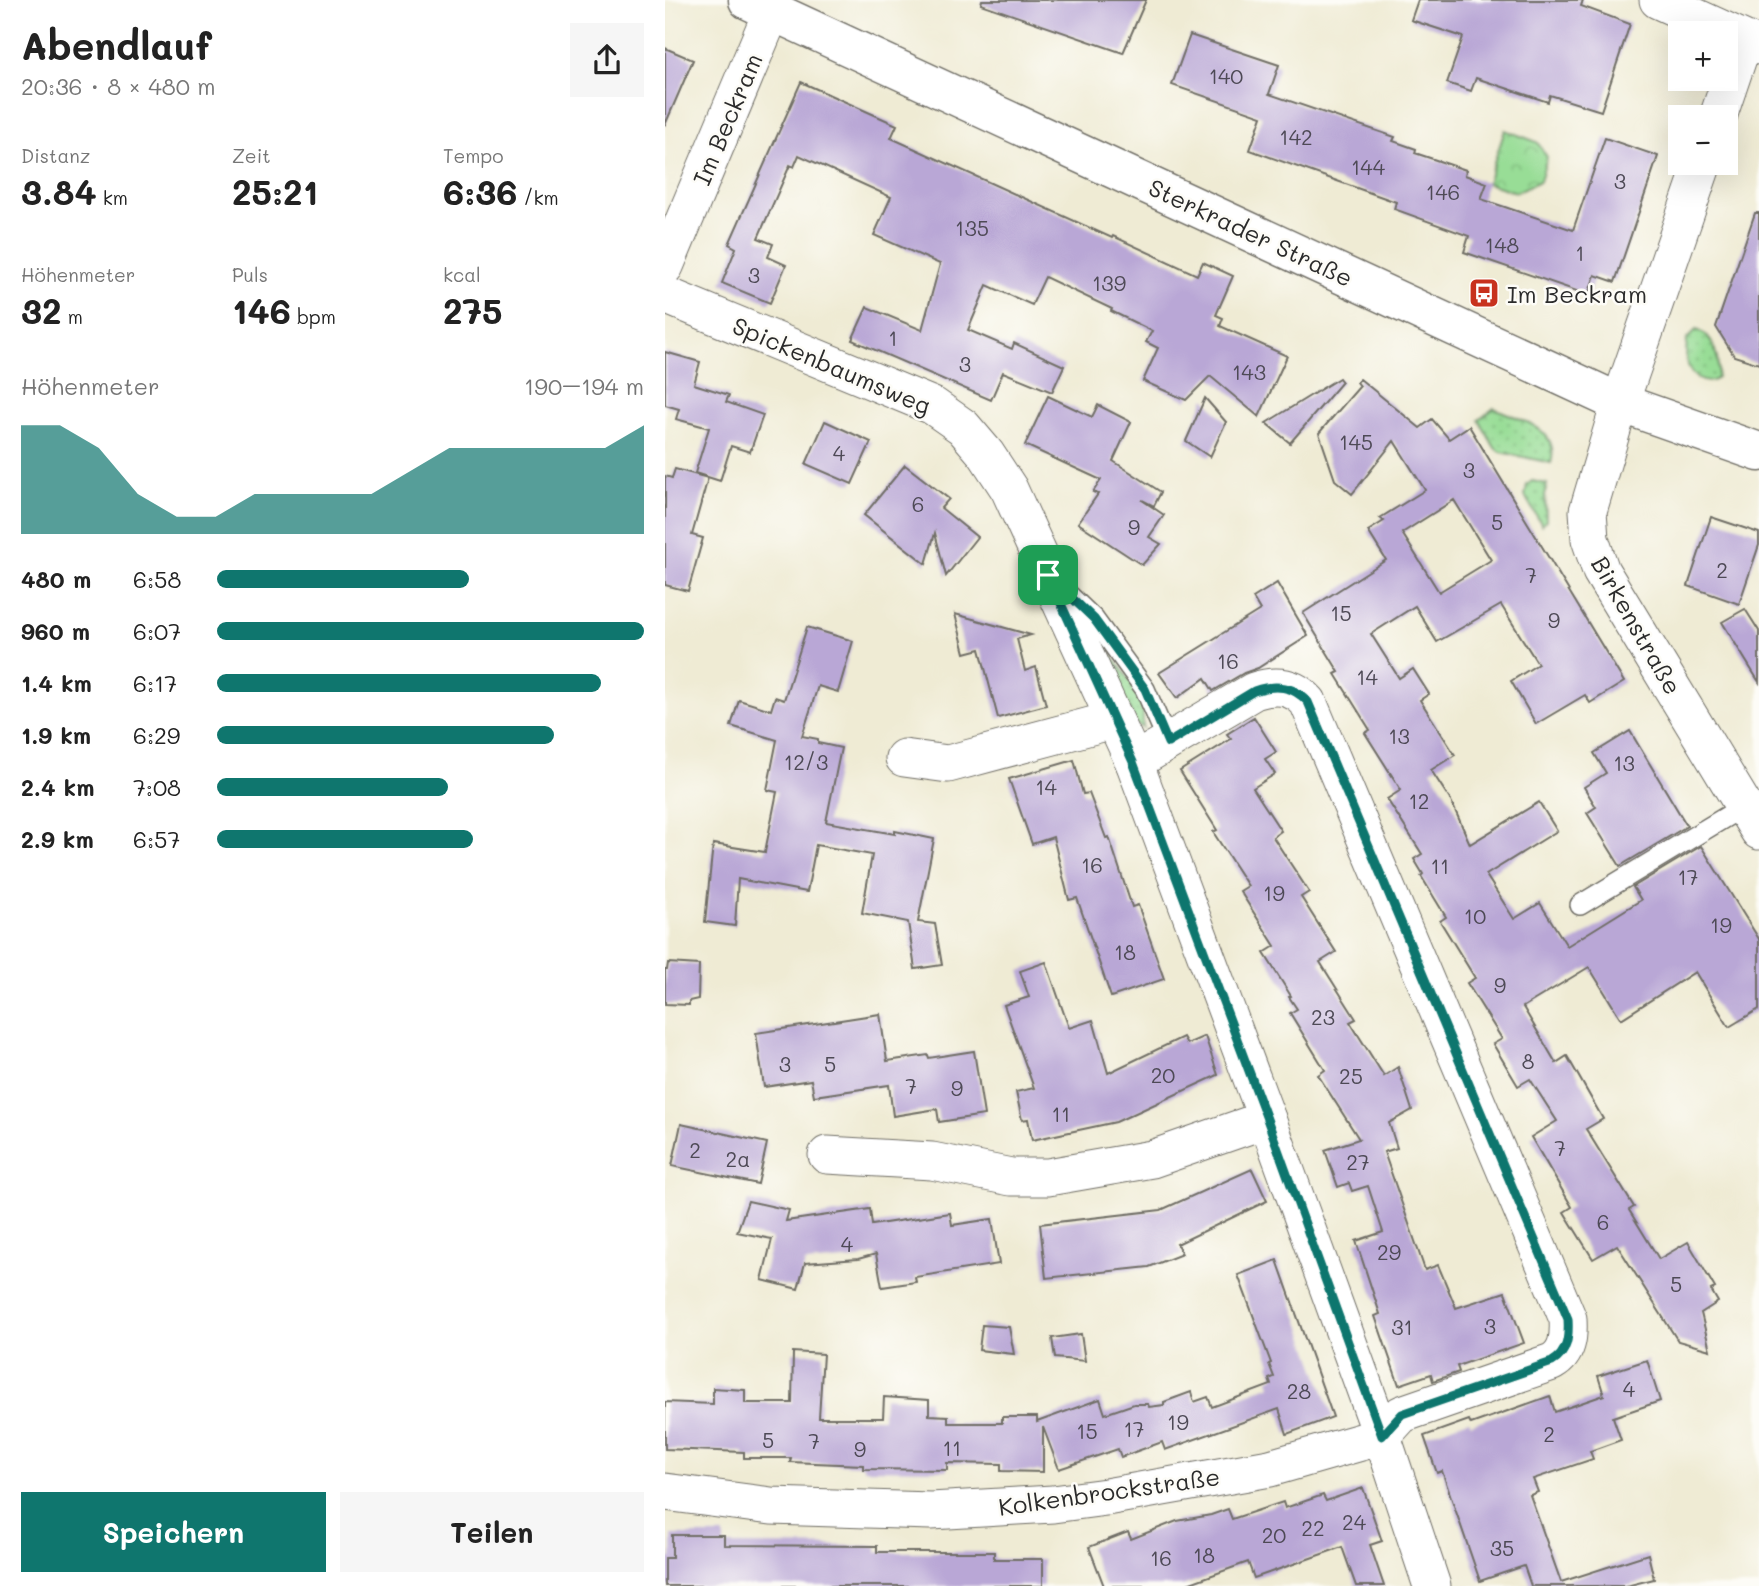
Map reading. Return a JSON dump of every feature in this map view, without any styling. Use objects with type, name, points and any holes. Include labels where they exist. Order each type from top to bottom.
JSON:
[{"type":"main road","name":"Sterkrader Straße","points":[[760,6],[1620,403],[1759,452]]},
{"type":"street","points":[[1658,0],[1751,43],[1723,105]]},
{"type":"street","name":"Im Beckram","points":[[665,266],[760,6]]},
{"type":"street","name":"Birkenstraße","points":[[1699,175],[1620,403],[1588,511],[1590,540],[1601,571],[1751,818]]},
{"type":"street","name":"Spickenbaumsweg","points":[[665,295],[933,406],[963,427],[986,454],[1009,489],[1133,762],[1267,1119],[1382,1436],[1432,1586]]},
{"type":"street","points":[[1133,762],[1254,691],[1269,686],[1293,690],[1308,702],[1568,1319],[1569,1334],[1560,1357],[1402,1414],[1382,1436]]},
{"type":"street","points":[[904,758],[948,764],[1113,720]]},
{"type":"street","points":[[827,1155],[932,1161],[1011,1177],[1048,1177],[1152,1158],[1267,1119]]},
{"type":"street","name":"Kolkenbrockstraße","points":[[665,1492],[798,1507],[932,1511],[1053,1504],[1270,1468],[1382,1436]]},
{"type":"lane","points":[[1048,575],[1094,619],[1145,689],[1168,743]]},
{"type":"lane","points":[[1580,905],[1751,818]]},
{"type":"green space","points":[[1505,130],[1537,142],[1547,157],[1540,181],[1516,192],[1487,183]]},
{"type":"green space","points":[[1696,330],[1708,337],[1715,350],[1718,371],[1717,378],[1712,381],[1703,381],[1695,376],[1687,362],[1687,339]]},
{"type":"green space","points":[[1494,408],[1535,426],[1544,433],[1550,441],[1551,463],[1501,452],[1495,448],[1479,420]]},
{"type":"green space","points":[[1532,481],[1547,484],[1546,520],[1542,525],[1525,496],[1527,485]]},
{"type":"green space","points":[[1093,629],[1137,690],[1143,706],[1143,728],[1136,724]]},
{"type":"building","points":[[982,0],[1146,0],[1123,53],[981,4]]},
{"type":"building","points":[[1418,0],[1583,0],[1581,6],[1630,24],[1601,111],[1550,95],[1548,102],[1476,78],[1471,91],[1447,83],[1463,37],[1411,20]]},
{"type":"building","points":[[1190,35],[1279,65],[1269,94],[1395,137],[1393,141],[1416,149],[1415,153],[1466,170],[1465,175],[1487,183],[1481,199],[1573,230],[1605,138],[1658,156],[1615,282],[1595,275],[1588,295],[1464,252],[1469,236],[1394,209],[1396,202],[1250,150],[1262,116],[1172,85]]},
{"type":"building","points":[[665,48],[693,60],[665,125]]},
{"type":"building","points":[[801,82],[897,125],[891,138],[1112,238],[1113,236],[1197,275],[1203,262],[1233,276],[1216,315],[1223,318],[1220,326],[1287,356],[1259,417],[1210,376],[1186,400],[1143,381],[1158,348],[1146,342],[1152,331],[1045,277],[1032,305],[987,285],[968,330],[1012,349],[1014,343],[1064,366],[1052,392],[1003,372],[991,400],[852,340],[867,307],[922,330],[940,264],[874,235],[891,197],[799,155],[794,167],[790,165],[758,238],[773,244],[768,257],[786,265],[770,303],[722,283],[736,248],[729,244]]},
{"type":"building","points":[[1755,213],[1759,213],[1759,364],[1734,356],[1716,327]]},
{"type":"building","points":[[665,352],[700,362],[694,384],[729,395],[726,402],[763,415],[750,452],[731,446],[720,481],[695,473],[709,428],[676,419],[679,409],[665,405]]},
{"type":"building","points":[[1339,378],[1342,382],[1290,443],[1266,423]]},
{"type":"building","points":[[1360,379],[1420,428],[1432,419],[1449,439],[1469,426],[1624,682],[1590,703],[1585,695],[1536,724],[1511,681],[1538,664],[1501,605],[1437,642],[1415,606],[1371,634],[1399,678],[1413,669],[1429,694],[1420,700],[1455,755],[1431,770],[1451,801],[1470,844],[1539,802],[1557,831],[1486,875],[1514,919],[1540,903],[1567,946],[1641,900],[1633,887],[1701,846],[1759,939],[1759,1009],[1729,1027],[1695,972],[1621,1019],[1589,967],[1523,1007],[1556,1063],[1567,1056],[1603,1119],[1586,1129],[1634,1207],[1629,1210],[1659,1259],[1688,1242],[1715,1288],[1711,1290],[1718,1302],[1701,1313],[1710,1350],[1678,1341],[1617,1245],[1593,1259],[1564,1212],[1572,1207],[1531,1137],[1557,1121],[1530,1079],[1518,1086],[1493,1044],[1502,1039],[1467,983],[1475,978],[1440,921],[1446,917],[1414,859],[1422,854],[1387,799],[1401,790],[1365,733],[1370,730],[1335,674],[1339,672],[1303,613],[1386,560],[1368,531],[1384,521],[1380,518],[1425,490],[1394,441],[1352,494],[1335,480],[1319,433],[1360,386],[1357,382]],"holes":[[[1454,500],[1491,560],[1439,592],[1402,533]]]},
{"type":"building","points":[[1048,396],[1092,417],[1098,405],[1131,422],[1113,461],[1161,492],[1154,506],[1142,500],[1164,515],[1149,537],[1161,544],[1142,565],[1078,523],[1098,494],[1093,492],[1101,480],[1025,445]]},
{"type":"building","points":[[1205,398],[1226,422],[1210,457],[1186,441]]},
{"type":"building","points":[[825,421],[871,442],[852,484],[806,464]]},
{"type":"building","points":[[905,465],[949,499],[941,508],[977,537],[946,576],[935,533],[926,564],[864,515]]},
{"type":"building","points":[[675,469],[708,478],[692,535],[703,538],[688,591],[665,585],[665,476],[672,478]]},
{"type":"building","points":[[1711,517],[1759,533],[1759,545],[1739,604],[1688,586]]},
{"type":"building","points":[[1277,583],[1308,636],[1258,668],[1213,691],[1205,678],[1177,698],[1159,673],[1260,610],[1253,598]]},
{"type":"building","points":[[1745,609],[1759,631],[1759,682],[1722,622]]},
{"type":"building","points":[[955,614],[1031,635],[1017,639],[1025,671],[1036,667],[1046,705],[998,718],[980,649],[965,653]]},
{"type":"building","points":[[807,627],[853,641],[838,692],[818,686],[802,736],[841,748],[826,822],[934,839],[918,922],[935,924],[942,965],[915,969],[908,922],[862,913],[872,855],[816,845],[807,892],[738,879],[735,926],[705,922],[713,844],[765,852],[777,792],[767,790],[777,740],[731,726],[739,700],[771,710],[775,697],[784,700]]},
{"type":"building","points":[[1254,717],[1276,752],[1265,759],[1275,774],[1253,788],[1281,831],[1273,837],[1309,892],[1301,897],[1336,952],[1320,962],[1356,1019],[1350,1022],[1384,1076],[1398,1067],[1412,1110],[1389,1123],[1397,1148],[1384,1152],[1425,1270],[1438,1265],[1456,1308],[1505,1292],[1524,1343],[1457,1366],[1459,1372],[1433,1381],[1431,1374],[1399,1385],[1375,1316],[1380,1314],[1356,1241],[1383,1232],[1368,1186],[1352,1191],[1349,1183],[1338,1187],[1325,1150],[1359,1139],[1318,1075],[1325,1070],[1290,1013],[1297,1009],[1264,953],[1275,946],[1240,891],[1248,886],[1213,832],[1217,830],[1180,771],[1231,739],[1227,734]]},
{"type":"building","points":[[1630,731],[1687,826],[1620,866],[1587,813],[1596,807],[1584,787],[1606,773],[1594,753]]},
{"type":"building","points":[[1074,760],[1083,794],[1089,793],[1106,838],[1109,837],[1132,907],[1138,905],[1164,979],[1111,997],[1077,898],[1069,900],[1053,837],[1032,844],[1009,779]]},
{"type":"building","points":[[1046,962],[1069,1028],[1093,1020],[1108,1073],[1183,1037],[1187,1044],[1205,1036],[1218,1075],[1116,1122],[1032,1140],[1028,1119],[1022,1120],[1016,1092],[1034,1088],[1004,1005],[1029,997],[1020,971]]},
{"type":"building","points":[[668,963],[699,965],[698,999],[689,1001],[689,1005],[665,1004],[665,970]]},
{"type":"building","points":[[880,1014],[887,1061],[974,1051],[984,1115],[939,1122],[937,1109],[893,1116],[889,1085],[814,1096],[811,1080],[764,1087],[756,1033]]},
{"type":"building","points":[[681,1124],[767,1143],[758,1184],[672,1166]]},
{"type":"building","points":[[1252,1169],[1267,1201],[1177,1244],[1182,1254],[1149,1267],[1046,1278],[1040,1224],[1161,1210]]},
{"type":"building","points":[[748,1201],[789,1210],[786,1221],[870,1209],[872,1225],[950,1213],[952,1225],[992,1219],[999,1264],[915,1277],[916,1282],[882,1287],[876,1254],[858,1259],[805,1263],[798,1289],[762,1280],[772,1239],[737,1232]]},
{"type":"building","points":[[1277,1260],[1333,1417],[1287,1434],[1279,1409],[1165,1450],[1162,1442],[1121,1457],[1118,1449],[1059,1469],[1043,1427],[1043,1472],[1001,1471],[1001,1464],[947,1463],[947,1470],[863,1469],[863,1465],[790,1462],[791,1458],[744,1458],[744,1452],[665,1449],[665,1402],[713,1404],[713,1388],[745,1390],[745,1403],[792,1403],[793,1352],[823,1354],[819,1418],[883,1418],[884,1397],[929,1400],[929,1415],[948,1416],[948,1423],[1002,1423],[1002,1417],[1037,1417],[1037,1422],[1100,1399],[1105,1414],[1134,1404],[1148,1404],[1149,1407],[1164,1405],[1164,1402],[1191,1392],[1194,1402],[1208,1397],[1212,1407],[1271,1385],[1269,1379],[1274,1377],[1269,1364],[1271,1363],[1238,1275]]},
{"type":"building","points":[[982,1325],[1009,1327],[1014,1354],[979,1350]]},
{"type":"building","points":[[1081,1334],[1085,1361],[1055,1358],[1052,1338]]},
{"type":"building","points":[[1647,1360],[1660,1401],[1613,1417],[1621,1440],[1590,1451],[1593,1459],[1533,1479],[1538,1492],[1530,1495],[1561,1582],[1648,1554],[1654,1579],[1626,1586],[1531,1586],[1524,1566],[1480,1581],[1442,1471],[1437,1473],[1424,1436],[1469,1420],[1471,1424],[1550,1396],[1555,1412],[1604,1395],[1598,1376]]},
{"type":"building","points":[[1363,1488],[1382,1541],[1370,1545],[1384,1586],[1356,1586],[1342,1547],[1254,1578],[1248,1562],[1182,1586],[1104,1586],[1089,1547],[1128,1532],[1131,1539],[1177,1521],[1228,1509],[1232,1519],[1283,1502],[1285,1508],[1323,1495],[1326,1501]]},
{"type":"building","points":[[672,1535],[724,1535],[724,1545],[877,1546],[877,1552],[994,1552],[994,1559],[1043,1559],[1043,1586],[665,1586],[665,1558],[672,1558]]},
{"type":"place","name":"Im Beckram","points":[[1484,293]]},
{"type":"route","points":[[1048,575],[1094,619],[1145,689],[1168,743],[1254,691],[1269,686],[1293,690],[1308,702],[1568,1319],[1569,1334],[1560,1357],[1402,1414],[1382,1436],[1133,762],[1048,575]]}]
